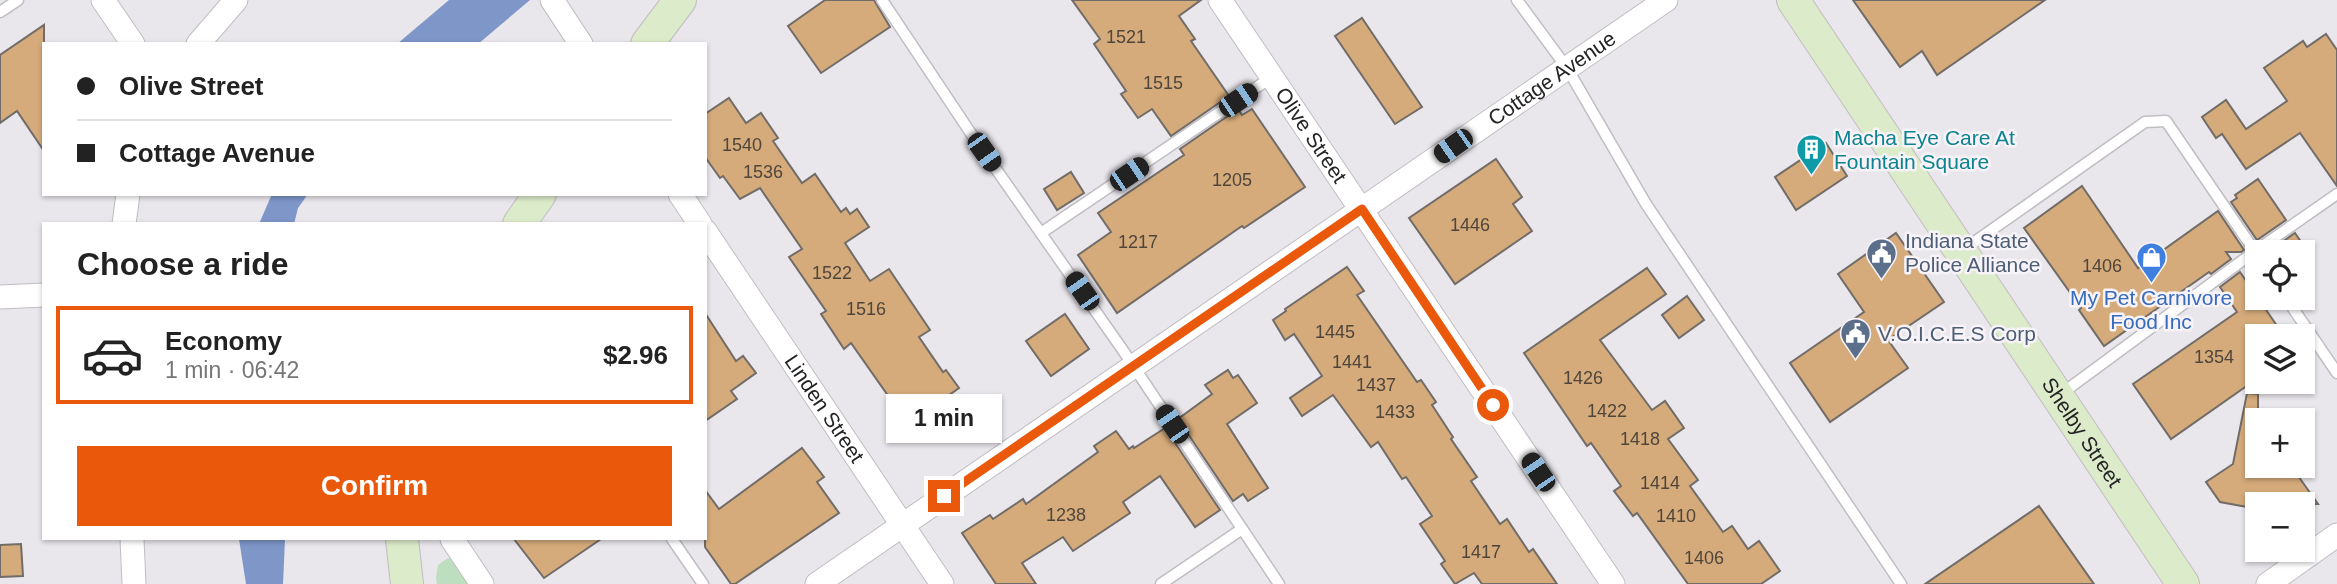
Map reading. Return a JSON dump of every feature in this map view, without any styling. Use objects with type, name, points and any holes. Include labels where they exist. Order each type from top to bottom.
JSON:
[{"type":"main road","points":[[648,42],[680,0]]},
{"type":"main road","name":"Shelby Street","points":[[1793,0],[2183,584]]},
{"type":"main road","points":[[520,222],[539,196]]},
{"type":"main road","points":[[401,540],[407,584]]},
{"type":"street","points":[[103,0],[132,42]]},
{"type":"street","points":[[200,42],[236,0]]},
{"type":"street","points":[[552,0],[580,42]]},
{"type":"street","name":"Olive Street","points":[[1220,0],[1613,584]]},
{"type":"street","name":"Cottage Avenue","points":[[817,584],[1666,0]]},
{"type":"street","points":[[124,222],[128,196]]},
{"type":"street","points":[[681,196],[699,222]]},
{"type":"street","name":"Linden Street","points":[[707,235],[942,584]]},
{"type":"street","points":[[0,297],[42,295]]},
{"type":"street","points":[[2274,582],[2337,535]]},
{"type":"street","points":[[132,540],[134,584]]},
{"type":"street","points":[[453,540],[482,584]]},
{"type":"lane","points":[[0,12],[18,0]]},
{"type":"lane","points":[[881,0],[1133,366],[1279,584]]},
{"type":"lane","points":[[1517,0],[1567,68],[1646,204],[1901,584]]},
{"type":"lane","points":[[1041,233],[1272,77]]},
{"type":"lane","points":[[1961,251],[2145,122],[2166,121],[2247,240]]},
{"type":"lane","points":[[2275,240],[2337,194]]},
{"type":"lane","points":[[2058,397],[2245,262]]},
{"type":"lane","points":[[2294,310],[2337,373]]},
{"type":"lane","points":[[1161,584],[1242,529]]},
{"type":"lane","points":[[673,540],[703,584]]},
{"type":"green space","points":[[448,558],[455,560],[470,584],[437,584],[438,565]]},
{"type":"water","points":[[449,0],[530,0],[480,42],[399,42]]},
{"type":"water","points":[[271,196],[307,196],[298,208],[294,222],[260,222]]},
{"type":"water","points":[[239,540],[285,540],[283,584],[246,584]]},
{"type":"building","points":[[825,0],[874,0],[890,27],[821,73],[788,26]]},
{"type":"building","points":[[1072,0],[1201,0],[1179,16],[1195,39],[1191,41],[1229,96],[1171,136],[1152,109],[1138,118],[1121,94],[1126,91],[1094,44],[1100,39]]},
{"type":"building","points":[[1853,0],[2045,0],[1937,75],[1922,51],[1900,67]]},
{"type":"building","points":[[1362,18],[1422,107],[1395,124],[1335,36]]},
{"type":"building","points":[[44,25],[42,148],[17,111],[0,123],[0,55]]},
{"type":"building","points":[[2326,34],[2337,50],[2337,186],[2300,133],[2246,169],[2222,134],[2216,138],[2202,117],[2226,100],[2246,129],[2287,101],[2264,68],[2303,41],[2307,47]]},
{"type":"building","points":[[729,98],[746,123],[761,113],[778,138],[773,141],[802,183],[815,174],[841,212],[846,208],[850,214],[857,209],[869,227],[845,243],[870,281],[889,269],[930,330],[919,337],[943,372],[946,370],[959,388],[908,424],[851,343],[844,349],[821,314],[826,311],[789,257],[802,249],[760,188],[740,199],[707,160],[707,113]]},
{"type":"building","points":[[1238,109],[1242,115],[1252,109],[1305,187],[1244,228],[1242,226],[1117,313],[1078,255],[1111,232],[1098,213],[1184,155],[1180,149]]},
{"type":"building","name":"Macha Eye Care At Fountain Square","points":[[1826,143],[1847,176],[1796,210],[1775,177]]},
{"type":"building","points":[[1496,159],[1522,197],[1513,204],[1532,231],[1455,284],[1409,218]]},
{"type":"building","points":[[1071,172],[1084,193],[1057,210],[1044,189]]},
{"type":"building","points":[[2258,179],[2286,220],[2257,240],[2231,202],[2237,198],[2235,195]]},
{"type":"building","points":[[2082,186],[2138,268],[2218,211],[2244,250],[2226,252],[2231,259],[2104,346],[2079,310],[2081,308],[2024,228]]},
{"type":"building","points":[[1896,233],[1944,302],[1888,340],[1908,368],[1830,422],[1790,363],[1864,312],[1838,274]]},
{"type":"building","points":[[2295,233],[2300,240],[2285,240]]},
{"type":"building","points":[[1347,267],[1364,291],[1357,295],[1417,382],[1421,380],[1436,402],[1432,405],[1477,477],[1471,481],[1500,524],[1507,519],[1529,552],[1533,549],[1557,584],[1482,584],[1474,573],[1455,584],[1441,564],[1445,561],[1420,524],[1432,516],[1406,477],[1402,479],[1378,442],[1371,447],[1333,395],[1302,416],[1290,398],[1322,376],[1294,334],[1285,340],[1273,320]]},
{"type":"building","points":[[1647,268],[1666,294],[1600,340],[1652,410],[1665,401],[1684,428],[1668,439],[1698,480],[1690,486],[1723,532],[1732,526],[1748,549],[1759,541],[1780,571],[1761,584],[1688,584],[1637,513],[1633,516],[1614,491],[1621,486],[1591,443],[1587,446],[1524,353]]},
{"type":"building","points":[[2240,272],[2245,279],[2245,310],[2266,310],[2276,324],[2245,324],[2245,387],[2171,439],[2133,384],[2237,312],[2220,287]]},
{"type":"building","points":[[1687,296],[1704,320],[1679,338],[1662,315]]},
{"type":"building","points":[[1065,314],[1089,349],[1051,376],[1026,341]]},
{"type":"building","points":[[707,316],[736,361],[743,356],[756,373],[731,391],[737,399],[707,420]]},
{"type":"building","points":[[1228,370],[1233,378],[1238,375],[1257,403],[1227,424],[1268,488],[1248,501],[1243,494],[1233,501],[1178,419],[1212,394],[1205,385]]},
{"type":"building","points":[[2247,394],[2258,394],[2258,408],[2245,408],[2245,478],[2300,478],[2309,492],[2245,492],[2245,507],[2220,502],[2206,482],[2233,464]]},
{"type":"building","points":[[1165,428],[1220,510],[1195,527],[1160,476],[1123,502],[1130,513],[1073,551],[1063,537],[1022,563],[1036,584],[996,584],[962,533],[990,515],[993,519],[1023,499],[1026,504],[1098,452],[1094,446],[1116,431],[1129,449]]},
{"type":"building","points":[[802,448],[824,477],[817,482],[839,513],[735,584],[731,584],[705,547],[707,493],[719,509]]},
{"type":"building","points":[[2039,506],[2094,584],[1925,584]]},
{"type":"building","points":[[515,540],[600,540],[544,578]]},
{"type":"building","points":[[21,544],[23,576],[0,577],[0,545]]},
{"type":"place","name":"Macha Eye Care At Fountain Square","points":[[1811,177]]},
{"type":"place","name":"Indiana State Police Alliance","points":[[1882,280]]},
{"type":"place","name":"My Pet Carnivore Food Inc","points":[[2151,285]]},
{"type":"place","name":"V.O.I.C.E.S Corp","points":[[1855,361]]},
{"type":"route","points":[[944,496],[1362,209],[1493,405]]}]
